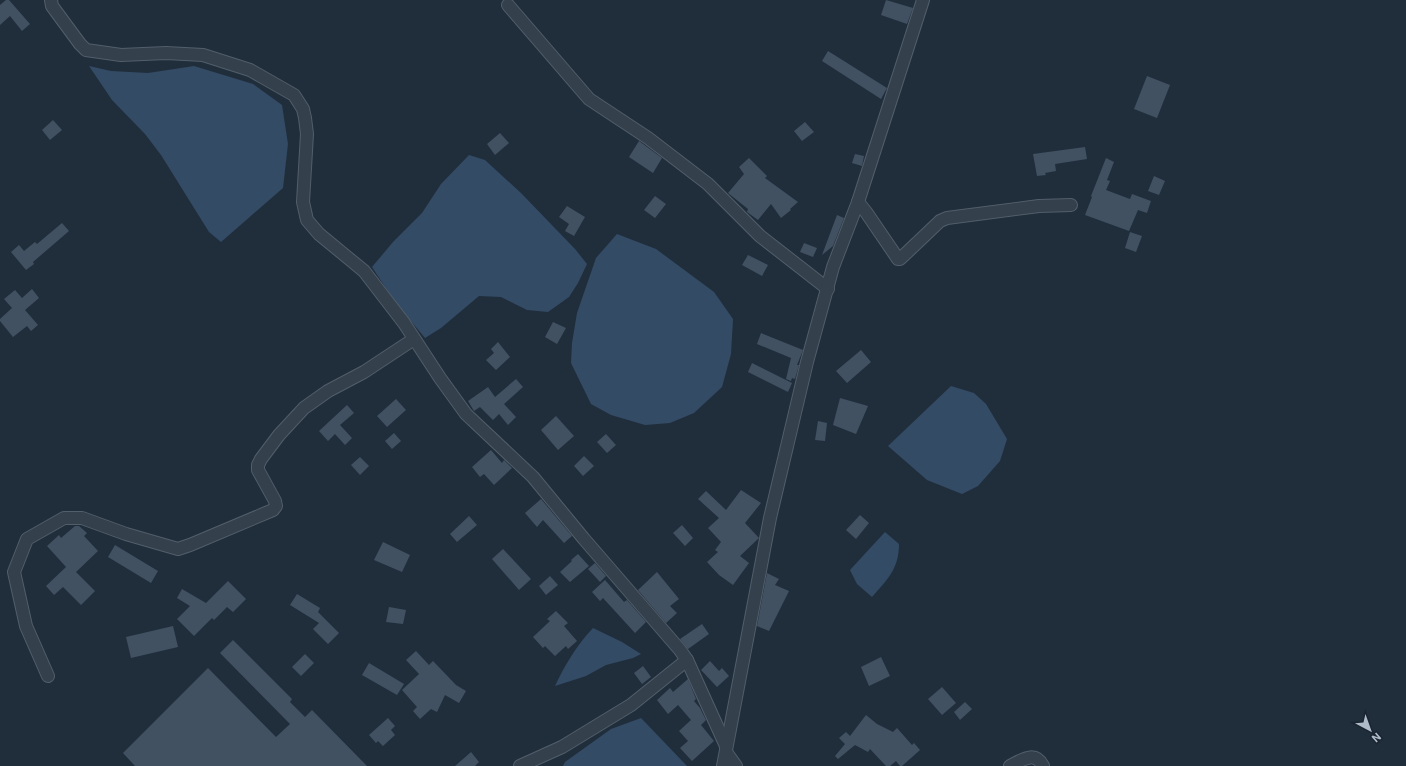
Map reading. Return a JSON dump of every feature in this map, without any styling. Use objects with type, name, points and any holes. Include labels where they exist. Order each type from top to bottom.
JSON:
[{"type":"street","points":[[51,0],[52,6],[86,50],[121,55],[166,53],[203,55],[250,70],[294,94],[303,109],[305,118],[306,134],[303,202],[307,220],[319,234],[364,271],[404,323],[414,340],[466,414],[533,477],[680,650],[687,660],[726,749],[736,766]]},
{"type":"street","points":[[723,766],[770,518],[808,362],[833,267],[858,202],[923,0]]},
{"type":"street","points":[[508,5],[589,99],[648,138],[708,184],[760,236],[828,288]]},
{"type":"street","points":[[858,202],[900,259],[940,222],[947,218],[1039,206],[1071,205]]},
{"type":"street","points":[[48,676],[26,626],[14,572],[27,539],[64,518],[82,518],[126,534],[178,549],[190,546],[240,522],[273,510],[276,506],[275,501],[258,470],[258,465],[279,435],[304,408],[328,391],[364,372],[414,340]]},
{"type":"street","points":[[520,766],[562,747],[631,705],[687,660]]},
{"type":"street","points":[[1010,766],[1025,758],[1033,757],[1040,760],[1043,766]]},
{"type":"water","points":[[89,66],[111,71],[148,73],[194,66],[253,84],[282,105],[288,144],[283,188],[221,242],[209,232],[161,155],[145,134],[112,100]]},
{"type":"water","points":[[469,155],[485,160],[521,193],[575,249],[587,264],[569,297],[548,312],[527,310],[501,297],[479,296],[441,328],[425,338],[395,302],[372,267],[393,242],[422,213],[441,184]]},
{"type":"water","points":[[617,234],[656,249],[714,292],[733,319],[731,354],[722,387],[694,413],[670,423],[645,425],[611,415],[591,404],[571,363],[572,343],[577,313],[596,258]]},
{"type":"water","points":[[951,386],[974,393],[986,404],[1007,439],[1000,461],[978,486],[962,494],[927,480],[888,446]]},
{"type":"water","points":[[885,532],[899,544],[897,560],[891,574],[872,597],[857,584],[850,570]]},
{"type":"water","points":[[593,628],[622,642],[641,654],[633,658],[606,665],[586,676],[555,686],[571,656]]},
{"type":"water","points":[[641,718],[687,766],[563,766],[565,762],[611,729]]},
{"type":"building","points":[[6,0],[9,0],[30,24],[22,31],[10,16],[0,25],[0,5]]},
{"type":"building","points":[[886,0],[913,8],[907,24],[881,15]]},
{"type":"building","points":[[828,51],[887,88],[881,99],[822,61]]},
{"type":"building","points":[[1147,76],[1170,85],[1157,118],[1134,109]]},
{"type":"building","points":[[53,120],[62,130],[50,140],[42,130]]},
{"type":"building","points":[[805,122],[814,132],[802,141],[794,131]]},
{"type":"building","points":[[500,133],[509,143],[495,155],[487,144]]},
{"type":"building","points":[[639,141],[662,158],[653,173],[629,157]]},
{"type":"building","points":[[1085,147],[1087,159],[1055,164],[1056,171],[1045,173],[1046,175],[1037,176],[1033,154]]},
{"type":"building","points":[[855,154],[864,156],[862,166],[852,163]]},
{"type":"building","points":[[749,158],[767,176],[765,178],[798,202],[781,218],[771,204],[758,220],[747,212],[748,209],[728,193],[744,174],[739,167]]},
{"type":"building","points":[[1106,158],[1114,162],[1107,180],[1110,181],[1106,190],[1130,199],[1132,194],[1151,201],[1147,213],[1138,210],[1129,231],[1085,215]]},
{"type":"building","points":[[1154,176],[1165,181],[1159,195],[1148,191]]},
{"type":"building","points":[[655,196],[666,204],[655,218],[644,210]]},
{"type":"building","points":[[567,206],[585,217],[574,236],[565,231],[569,224],[559,217]]},
{"type":"building","points":[[837,215],[844,218],[833,246],[822,255]]},
{"type":"building","points":[[62,223],[69,231],[33,262],[34,264],[26,270],[11,252],[19,245],[24,251],[35,242],[37,244]]},
{"type":"building","points":[[1130,232],[1142,236],[1136,252],[1125,248]]},
{"type":"building","points":[[804,243],[817,248],[813,257],[800,252]]},
{"type":"building","points":[[748,255],[768,265],[762,276],[742,265]]},
{"type":"building","points":[[32,289],[39,298],[25,310],[38,325],[31,331],[27,326],[13,337],[0,321],[0,319],[12,308],[4,299],[15,290],[22,298]]},
{"type":"building","points":[[553,322],[566,328],[557,344],[545,337]]},
{"type":"building","points":[[761,333],[803,350],[797,365],[799,365],[795,379],[792,378],[791,381],[786,379],[791,358],[757,344]]},
{"type":"building","points":[[498,342],[510,357],[496,370],[486,360],[494,353],[491,349]]},
{"type":"building","points":[[861,350],[871,362],[847,383],[836,371]]},
{"type":"building","points":[[752,363],[792,383],[788,392],[748,372]]},
{"type":"building","points":[[516,379],[523,387],[504,404],[516,417],[508,425],[499,414],[493,420],[480,407],[474,411],[468,401],[488,387],[495,397]]},
{"type":"building","points":[[840,398],[868,406],[856,434],[833,425]]},
{"type":"building","points":[[396,399],[406,410],[387,427],[377,416]]},
{"type":"building","points":[[347,405],[354,413],[340,425],[352,438],[345,445],[335,434],[328,441],[319,431]]},
{"type":"building","points":[[556,416],[574,436],[558,450],[541,430]]},
{"type":"building","points":[[818,421],[827,423],[825,441],[815,440]]},
{"type":"building","points":[[394,433],[401,441],[392,449],[385,441]]},
{"type":"building","points":[[606,434],[616,445],[607,453],[597,442]]},
{"type":"building","points":[[491,450],[502,463],[504,460],[512,468],[494,485],[484,474],[480,477],[472,467]]},
{"type":"building","points":[[584,456],[594,466],[583,476],[574,466]]},
{"type":"building","points":[[360,457],[369,466],[360,475],[351,465]]},
{"type":"building","points":[[741,490],[761,503],[745,523],[759,538],[740,556],[749,563],[733,585],[719,575],[707,562],[718,552],[715,550],[721,542],[708,528],[719,518],[698,499],[706,491],[726,510]]},
{"type":"building","points":[[541,499],[572,536],[564,543],[543,520],[537,527],[525,513]]},
{"type":"building","points":[[860,515],[869,523],[856,539],[846,530]]},
{"type":"building","points":[[469,516],[477,525],[457,542],[450,534]]},
{"type":"building","points":[[682,525],[693,538],[685,546],[673,533]]},
{"type":"building","points":[[75,526],[79,526],[87,533],[84,536],[98,551],[76,572],[95,591],[81,605],[63,587],[54,595],[46,586],[66,567],[47,546],[59,535],[61,538]]},
{"type":"building","points":[[383,542],[410,555],[402,572],[374,560]]},
{"type":"building","points":[[115,545],[158,571],[151,583],[108,557]]},
{"type":"building","points":[[503,549],[531,579],[519,590],[492,559]]},
{"type":"building","points":[[578,554],[589,566],[570,582],[560,572]]},
{"type":"building","points":[[595,563],[606,576],[600,582],[588,569]]},
{"type":"building","points":[[657,572],[679,599],[670,606],[677,613],[666,623],[638,590]]},
{"type":"building","points":[[767,573],[779,579],[775,585],[789,591],[769,631],[757,626]]},
{"type":"building","points":[[550,576],[558,585],[546,595],[539,586]]},
{"type":"building","points":[[605,580],[624,602],[627,600],[646,622],[635,633],[603,598],[600,601],[592,592]]},
{"type":"building","points":[[228,581],[246,599],[233,612],[227,607],[214,620],[212,618],[194,636],[177,619],[190,606],[177,598],[182,589],[206,603]]},
{"type":"building","points":[[297,594],[320,608],[318,612],[339,633],[328,644],[313,629],[319,623],[290,605]]},
{"type":"building","points":[[389,607],[406,610],[403,624],[386,622]]},
{"type":"building","points":[[556,611],[568,623],[564,626],[577,641],[568,649],[566,646],[555,656],[545,646],[543,648],[533,637],[550,621],[547,619]]},
{"type":"building","points":[[702,624],[709,634],[688,649],[680,639]]},
{"type":"building","points":[[173,626],[178,647],[131,658],[126,637]]},
{"type":"building","points":[[233,640],[292,699],[290,702],[305,717],[312,710],[367,766],[135,766],[123,753],[208,668],[276,737],[290,724],[220,653]]},
{"type":"building","points":[[416,651],[429,665],[433,661],[456,685],[466,691],[459,703],[445,695],[437,712],[431,709],[420,719],[413,711],[417,707],[402,690],[419,674],[406,660]]},
{"type":"building","points":[[305,654],[314,663],[301,676],[292,667]]},
{"type":"building","points":[[881,657],[890,676],[869,686],[861,667]]},
{"type":"building","points":[[710,661],[719,671],[722,668],[729,676],[717,687],[701,670]]},
{"type":"building","points":[[369,663],[404,684],[397,695],[362,675]]},
{"type":"building","points":[[643,666],[651,677],[642,684],[634,673]]},
{"type":"building","points":[[688,679],[696,699],[694,701],[700,708],[706,720],[701,725],[714,741],[692,761],[680,748],[688,741],[679,731],[691,720],[678,705],[668,714],[657,700],[670,688],[673,692]]},
{"type":"building","points":[[942,687],[956,703],[942,715],[928,699]]},
{"type":"building","points":[[965,702],[972,709],[960,720],[954,712]]},
{"type":"building","points":[[866,715],[877,724],[893,732],[897,728],[912,745],[914,743],[920,750],[902,766],[900,766],[896,761],[890,766],[886,766],[870,749],[868,752],[855,745],[838,759],[835,756],[845,744],[839,738],[846,732],[850,736]]},
{"type":"building","points":[[388,718],[395,726],[391,730],[395,735],[383,746],[378,741],[376,743],[369,735]]},
{"type":"building","points":[[471,752],[479,762],[475,766],[455,766]]}]
